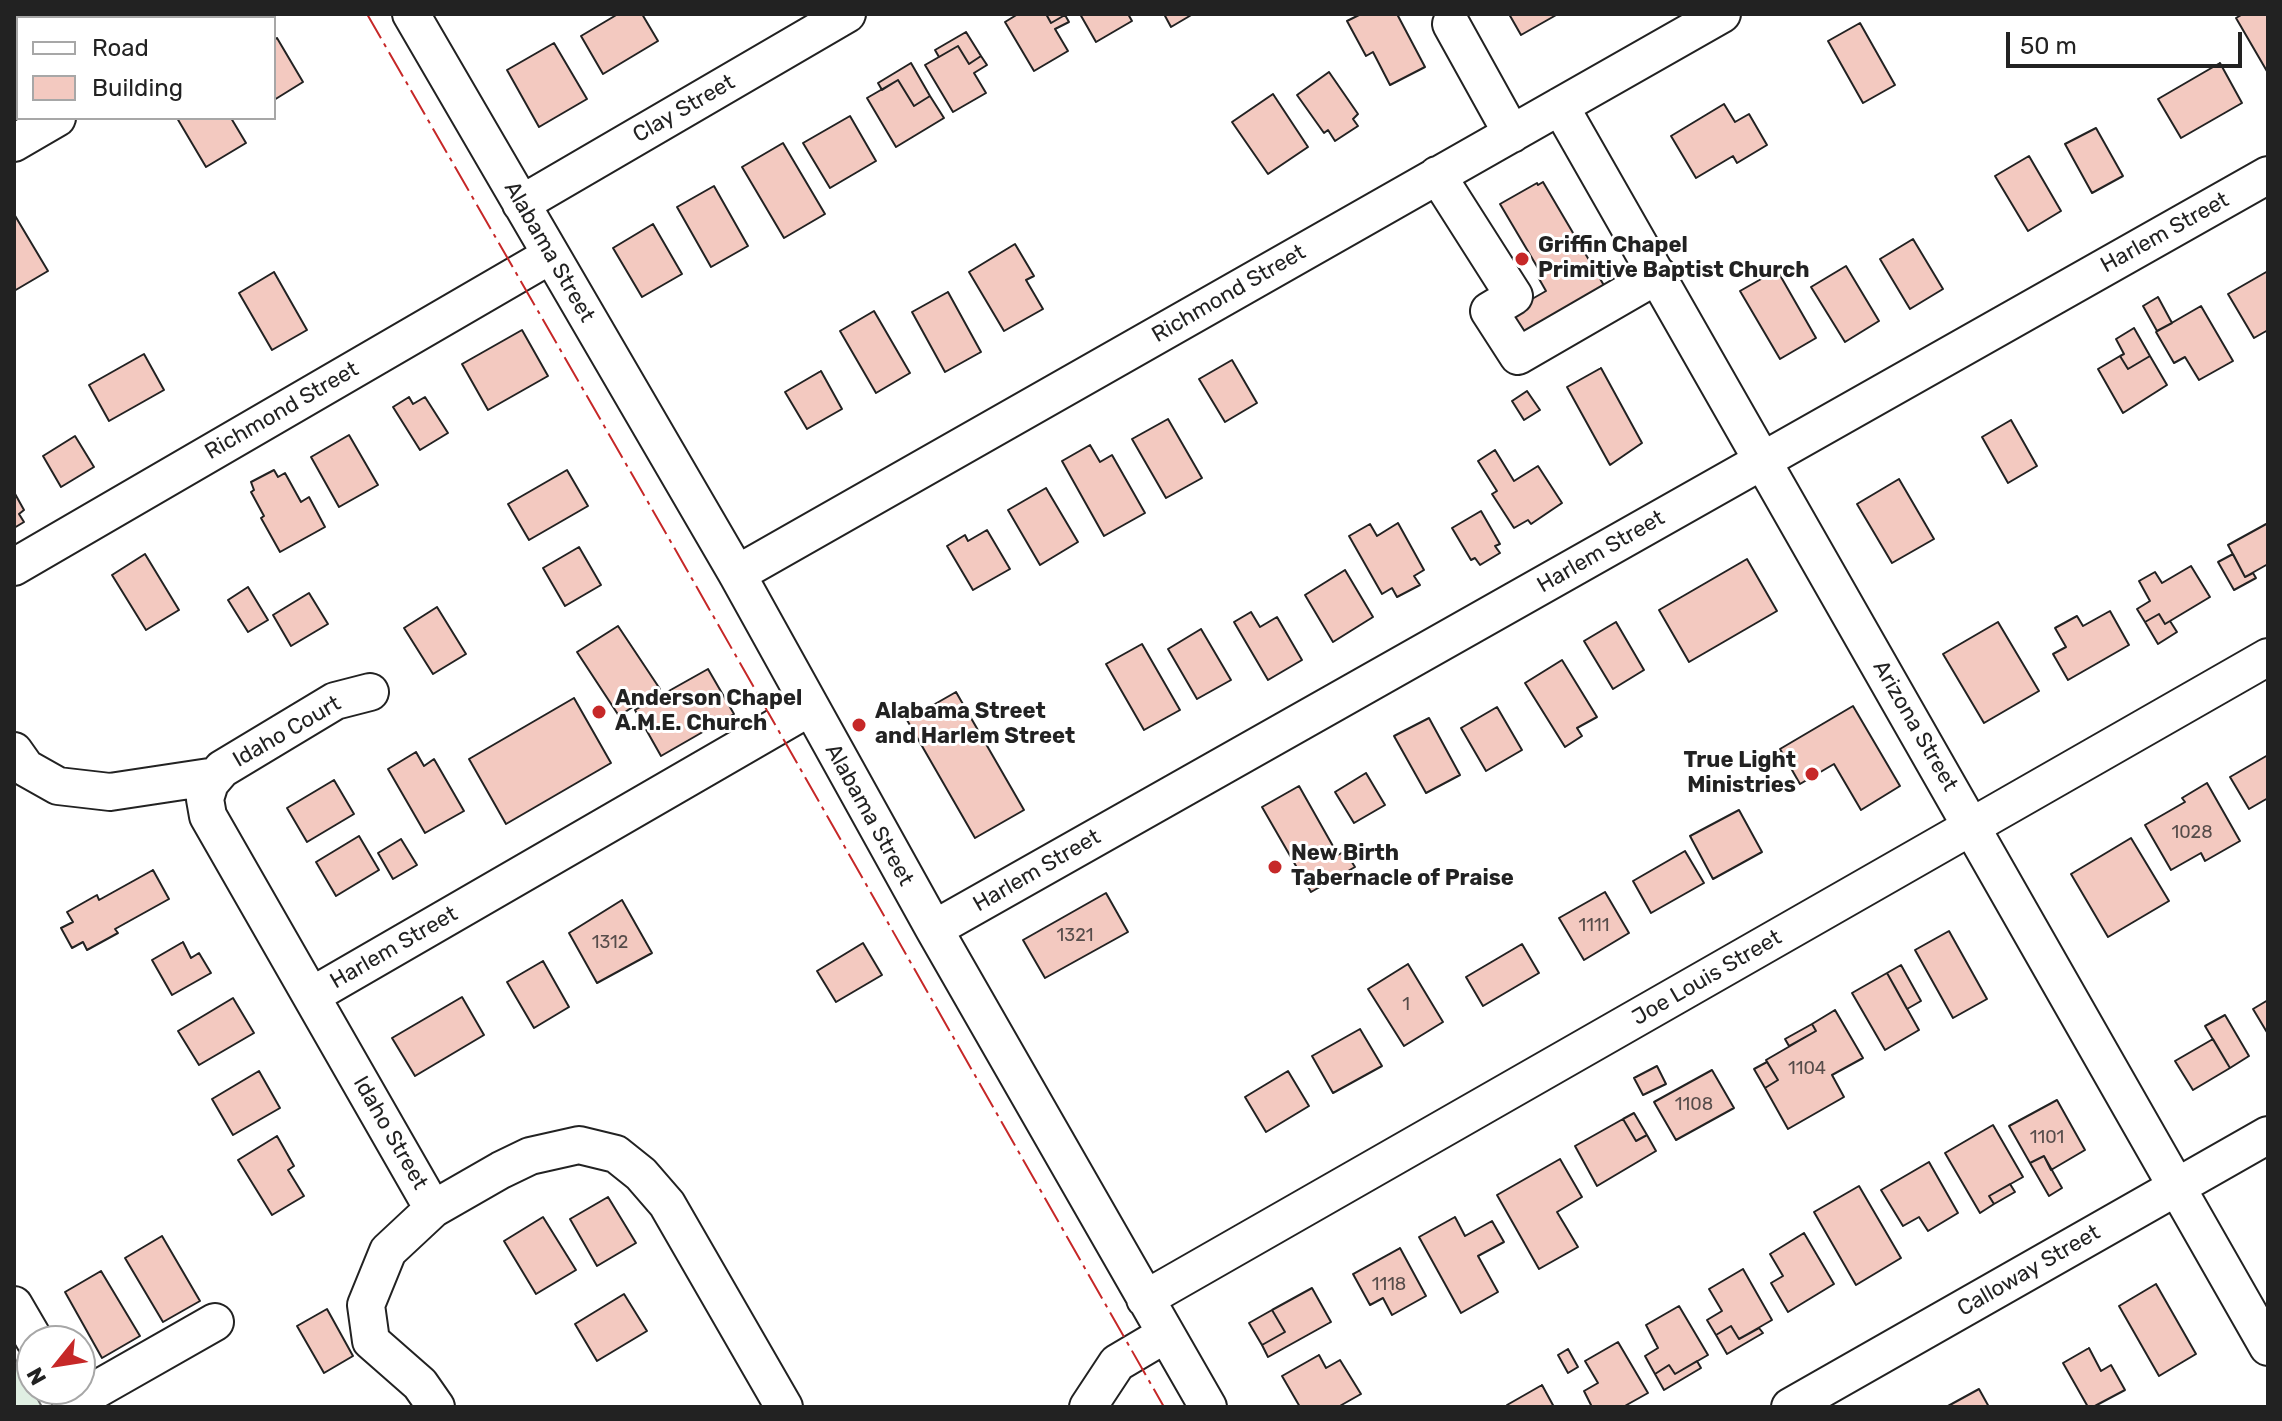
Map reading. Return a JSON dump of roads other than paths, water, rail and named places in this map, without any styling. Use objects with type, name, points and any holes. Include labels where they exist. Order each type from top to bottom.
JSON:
[{"type":"street","name":"Alabama Street","points":[[411,14],[737,574],[809,708],[1208,1407]]},
{"type":"street","name":"Clay Street","points":[[521,204],[847,14]]},
{"type":"street","name":"Richmond Street","points":[[737,574],[1722,14]]},
{"type":"street","points":[[1451,24],[1512,134]]},
{"type":"street","name":"Arizona Street","points":[[1560,106],[2268,1347]]},
{"type":"street","points":[[14,143],[54,120]]},
{"type":"street","points":[[1437,175],[1514,296],[1489,311],[1518,356],[1658,275]]},
{"type":"street","name":"Harlem Street","points":[[934,929],[2268,175]]},
{"type":"street","name":"Richmond Street","points":[[14,567],[551,255]]},
{"type":"street","name":"Joe Louis Street","points":[[1145,1299],[2268,657]]},
{"type":"street","name":"Idaho Court","points":[[213,779],[222,769],[335,701],[370,692]]},
{"type":"street","name":"Harlem Street","points":[[311,996],[809,708]]},
{"type":"street","points":[[14,751],[26,768],[58,786],[110,792],[213,779]]},
{"type":"street","name":"Idaho Street","points":[[213,779],[205,799],[208,816],[433,1209],[530,1156],[579,1145],[616,1154],[641,1174],[667,1204],[784,1407]]},
{"type":"street","name":"Calloway Street","points":[[1790,1407],[2268,1135]]},
{"type":"street","points":[[433,1209],[388,1251],[366,1305],[371,1341],[420,1384],[436,1407]]},
{"type":"street","points":[[14,1305],[26,1325]]},
{"type":"street","points":[[96,1386],[215,1322]]},
{"type":"street","points":[[1088,1407],[1117,1363],[1166,1334]]},
{"type":"place","name":"Griffin Chapel Primitive Baptist Church","points":[[1522,259]]},
{"type":"place","name":"Anderson Chapel A.M.E. Church","points":[[599,712]]},
{"type":"place","name":"Alabama Street and Harlem Street","points":[[859,725]]},
{"type":"place","name":"True Light Ministries","points":[[1812,774]]},
{"type":"place","name":"New Birth Tabernacle of Praise","points":[[1275,867]]}]
